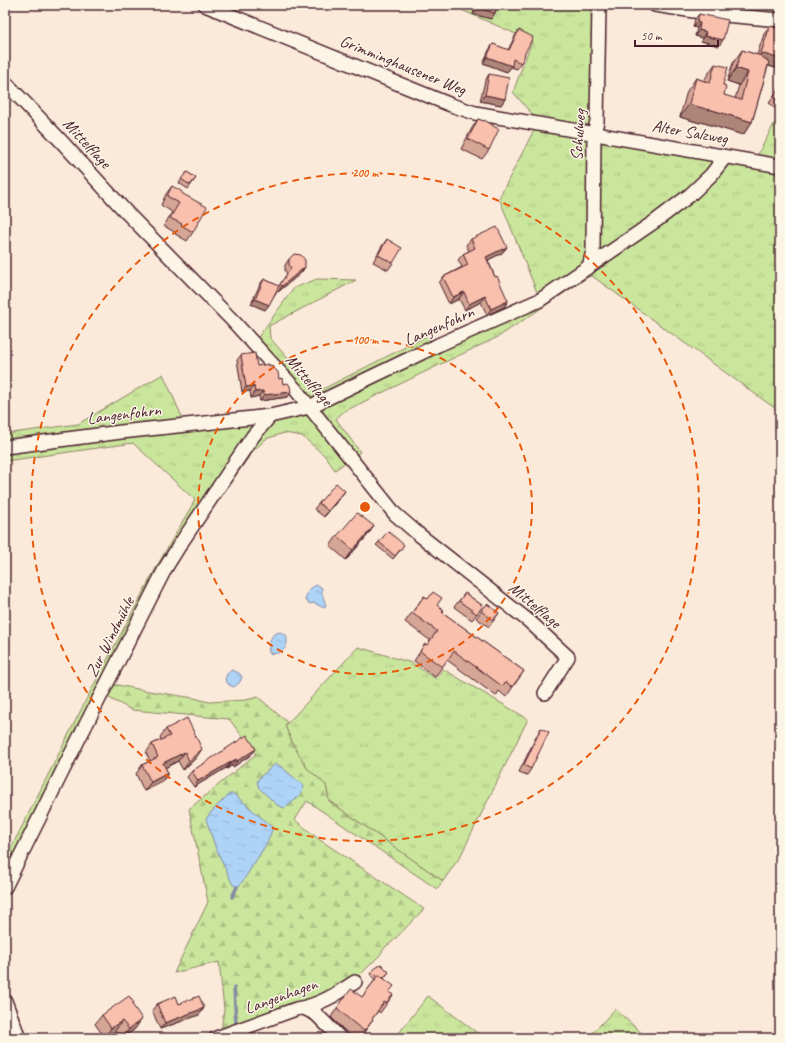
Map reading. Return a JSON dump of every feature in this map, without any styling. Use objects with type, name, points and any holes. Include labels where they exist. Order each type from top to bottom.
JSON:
[{"type":"street","name":"Grimminghausener Weg","points":[[205,5],[451,105],[475,113],[594,134]]},
{"type":"street","name":"Schulweg","points":[[589,267],[593,251],[594,134],[598,122],[599,5]]},
{"type":"street","points":[[655,5],[713,14],[780,20]]},
{"type":"street","name":"Mittelflage","points":[[5,82],[127,213],[233,321],[296,390],[396,514],[417,533],[530,622],[568,657],[545,693]]},
{"type":"street","name":"Alter Salzweg","points":[[594,134],[780,166]]},
{"type":"street","name":"Langenfohrn","points":[[5,447],[121,432],[270,416],[309,407],[438,345],[540,300],[657,220],[690,195],[711,175],[725,157]]},
{"type":"street","name":"Zur Windmühle","points":[[5,887],[166,567],[244,449],[270,416]]},
{"type":"street","name":"Langenhagen","points":[[216,1038],[314,1004],[338,993],[355,982]]},
{"type":"street","points":[[5,1002],[19,1038]]},
{"type":"street","points":[[304,1008],[316,1014],[340,1038]]},
{"type":"green space","points":[[450,5],[604,5],[603,132],[757,156],[780,113],[780,412],[592,276],[588,277],[498,337],[343,412],[336,419],[360,452],[335,470],[324,455],[302,436],[284,433],[266,439],[254,450],[194,533],[156,600],[73,766],[65,759],[5,875],[5,860],[88,696],[157,566],[195,500],[133,443],[5,461],[5,434],[78,424],[163,374],[183,419],[293,406],[308,401],[256,340],[294,288],[317,279],[356,280],[269,326],[270,338],[317,392],[427,336],[432,342],[538,295],[499,198],[534,130],[537,120],[513,92],[532,41]]},
{"type":"green space","points":[[629,5],[780,5],[780,24],[712,19]]},
{"type":"green space","points":[[358,647],[412,663],[436,679],[443,669],[528,719],[460,857],[443,881],[329,801],[326,785],[307,768],[294,746],[285,726]]},
{"type":"green space","points":[[113,684],[209,702],[246,700],[258,697],[287,722],[285,726],[294,746],[307,768],[326,785],[329,801],[443,881],[437,889],[307,801],[295,820],[320,840],[424,909],[392,942],[385,947],[380,955],[354,981],[327,995],[221,1032],[224,1009],[219,962],[174,973],[208,902],[189,809],[256,754],[229,719],[132,710],[107,697]]},
{"type":"green space","points":[[428,996],[484,1038],[395,1038]]},
{"type":"green space","points":[[615,1009],[644,1035],[646,1038],[588,1038]]},
{"type":"water","points":[[317,585],[322,589],[326,606],[322,607],[314,603],[310,604],[305,600],[312,587]]},
{"type":"water","points":[[280,632],[286,635],[287,638],[285,648],[278,653],[269,653],[271,638],[274,634]]},
{"type":"water","points":[[232,670],[239,673],[242,677],[240,682],[234,687],[229,685],[225,680],[227,674]]},
{"type":"water","points":[[275,764],[279,765],[304,786],[296,799],[284,808],[277,805],[259,788],[257,782],[259,778]]},
{"type":"water","points":[[229,794],[234,794],[273,828],[267,843],[241,884],[237,887],[233,885],[216,849],[206,819]]},
{"type":"building","points":[[478,5],[497,5],[495,13],[477,8]]},
{"type":"building","points":[[699,14],[728,20],[723,40],[705,36],[706,32],[699,30],[700,23],[697,22]]},
{"type":"building","points":[[770,26],[780,29],[780,59],[761,53]]},
{"type":"building","points":[[519,30],[533,37],[521,63],[513,59],[512,66],[487,57],[493,44],[509,50]]},
{"type":"building","points":[[742,50],[761,56],[769,62],[752,122],[689,104],[696,78],[710,83],[715,64],[728,67],[723,85],[726,86],[724,95],[741,100],[748,72],[736,68]]},
{"type":"building","points":[[489,74],[509,78],[505,99],[485,95]]},
{"type":"building","points":[[780,87],[780,102],[773,97]]},
{"type":"building","points":[[478,119],[484,120],[499,129],[489,150],[468,139]]},
{"type":"building","points":[[187,172],[196,178],[190,185],[181,179]]},
{"type":"building","points":[[172,186],[181,191],[183,194],[207,207],[193,232],[170,218],[179,203],[167,196]]},
{"type":"building","points":[[497,227],[507,247],[486,257],[495,277],[497,276],[508,301],[491,309],[485,296],[469,304],[464,292],[453,297],[443,277],[468,265],[463,254],[475,248],[471,239]]},
{"type":"building","points":[[387,239],[402,248],[393,263],[378,255]]},
{"type":"building","points":[[294,254],[301,255],[305,260],[305,267],[282,286],[280,284],[291,268],[289,265],[289,259]]},
{"type":"building","points":[[264,279],[279,286],[269,305],[255,299]]},
{"type":"building","points":[[255,353],[257,366],[271,365],[278,372],[279,379],[282,378],[283,384],[288,383],[291,392],[264,395],[263,391],[255,392],[254,386],[246,387],[241,355]]},
{"type":"building","points":[[336,483],[345,491],[328,511],[319,503]]},
{"type":"building","points":[[357,513],[374,526],[353,550],[337,536]]},
{"type":"building","points":[[388,531],[404,545],[395,556],[379,542]]},
{"type":"building","points":[[433,592],[442,598],[437,605],[444,610],[442,612],[524,671],[512,687],[506,682],[502,686],[454,651],[442,667],[420,651],[425,644],[427,645],[437,631],[412,613],[424,596],[428,599]]},
{"type":"building","points":[[465,593],[483,606],[477,614],[459,601]]},
{"type":"building","points":[[487,604],[499,613],[493,620],[481,611]]},
{"type":"building","points":[[187,718],[202,749],[189,761],[185,752],[163,763],[168,773],[151,782],[142,765],[158,757],[152,744],[170,736],[166,729]]},
{"type":"building","points":[[541,728],[549,732],[531,769],[524,765]]},
{"type":"building","points":[[247,735],[256,749],[237,761],[236,759],[198,781],[192,771]]},
{"type":"building","points":[[381,964],[389,972],[383,978],[379,975],[377,976],[372,971]]},
{"type":"building","points":[[379,975],[394,986],[389,992],[393,995],[386,1003],[384,1002],[364,1031],[337,1008],[351,989],[362,997]]},
{"type":"building","points":[[129,996],[134,1003],[132,1004],[142,1019],[129,1029],[122,1021],[111,1028],[102,1015]]},
{"type":"building","points":[[176,996],[179,1004],[199,996],[204,1008],[165,1023],[157,1004]]},
{"type":"waterway","points":[[232,897],[237,887]]},
{"type":"waterway","points":[[234,988],[236,1024]]}]
